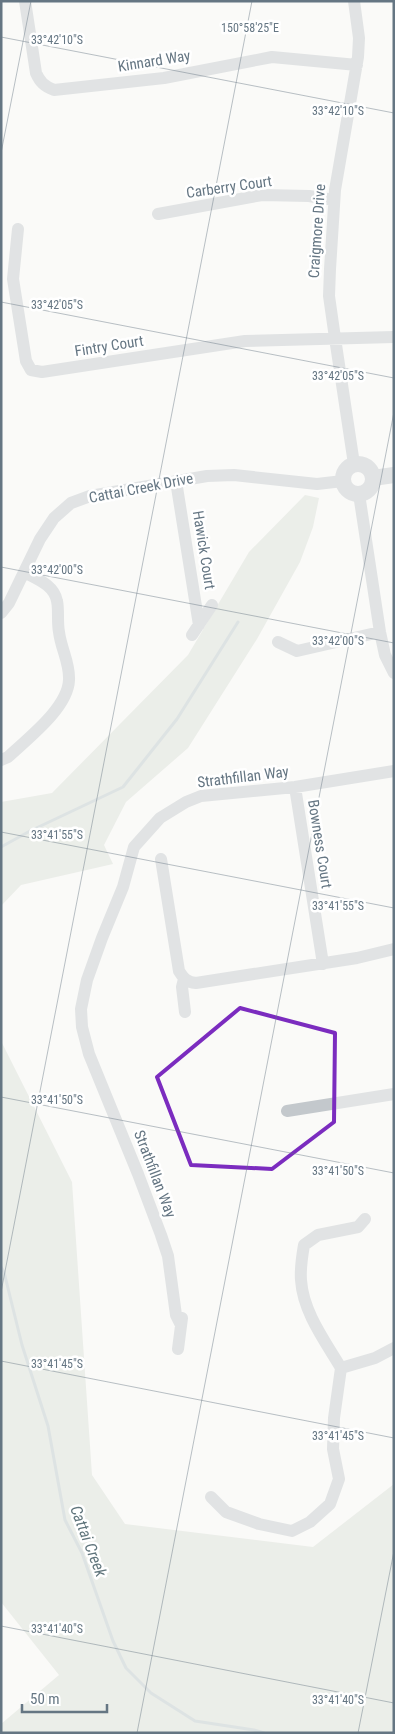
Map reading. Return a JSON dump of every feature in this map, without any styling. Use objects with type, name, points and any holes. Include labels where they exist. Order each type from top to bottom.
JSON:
[{"type":"street","name":"Kinnard Way","points":[[25,1],[36,73],[39,81],[54,90],[164,78],[272,57],[357,65]]},
{"type":"street","name":"Craigmore Drive","points":[[354,1],[359,38],[357,65],[334,200],[329,296],[354,464]]},
{"type":"street","name":"Carberry Court","points":[[158,214],[262,195],[310,196],[334,200]]},
{"type":"street","name":"Fintry Court","points":[[18,229],[13,279],[26,361],[31,370],[42,372],[245,341],[334,338]]},
{"type":"street","points":[[334,338],[394,337]]},
{"type":"street","points":[[354,464],[364,465],[369,469],[373,478],[369,490],[359,494],[352,494],[347,490],[343,481],[347,468],[354,464]]},
{"type":"street","name":"Cattai Creek Drive","points":[[1,614],[40,539],[54,518],[71,504],[90,496],[207,476],[234,475],[317,484],[343,481]]},
{"type":"street","points":[[373,478],[394,475]]},
{"type":"street","name":"Hawick Court","points":[[176,481],[195,630],[212,605]]},
{"type":"street","points":[[359,494],[380,632],[385,655],[394,673]]},
{"type":"street","points":[[1,760],[8,757],[50,717],[62,700],[69,682],[67,661],[60,643],[57,601],[50,586],[24,572]]},
{"type":"street","points":[[278,642],[297,651],[380,632]]},
{"type":"street","name":"Strathfillan Way","points":[[178,1349],[180,1325],[176,1315],[168,1256],[138,1174],[89,1054],[82,1027],[81,1009],[87,980],[123,887],[134,847],[160,818],[186,802],[201,796],[295,788],[394,771]]},
{"type":"street","name":"Bowness Court","points":[[295,788],[323,964]]},
{"type":"street","points":[[162,859],[179,971],[184,979],[196,983],[323,964],[394,949]]},
{"type":"street","points":[[184,979],[182,987],[185,1012]]},
{"type":"street","points":[[287,1111],[394,1094]]},
{"type":"street","points":[[211,1497],[226,1512],[259,1524],[292,1530],[310,1522],[330,1504],[339,1479],[333,1449],[334,1418],[341,1368],[321,1335],[304,1295],[301,1273],[304,1245],[318,1234],[358,1227],[365,1219]]},
{"type":"street","points":[[341,1368],[375,1358],[394,1348]]},
{"type":"highlighted area","points":[[240,1008],[335,1033],[334,1122],[272,1169],[191,1165],[157,1077]]},
{"type":"shaded area","points":[[305,495],[319,498],[313,527],[300,562],[257,639],[188,748],[126,802],[104,845],[113,864],[21,885],[1,906],[1,802],[52,793],[188,655],[249,552]]},
{"type":"shaded area","points":[[1,1041],[72,1182],[92,1475],[125,1524],[313,1547],[394,1484],[394,1733],[1,1733],[1,1724],[59,1675],[1,1602]]},
{"type":"waterway","points":[[1,847],[30,831],[123,787],[177,719],[238,622]]},
{"type":"waterway","name":"Cattai Creek","points":[[1,1267],[4,1272],[22,1345],[48,1426],[65,1520],[82,1553],[113,1641],[126,1668],[151,1693],[195,1721],[264,1733]]}]
